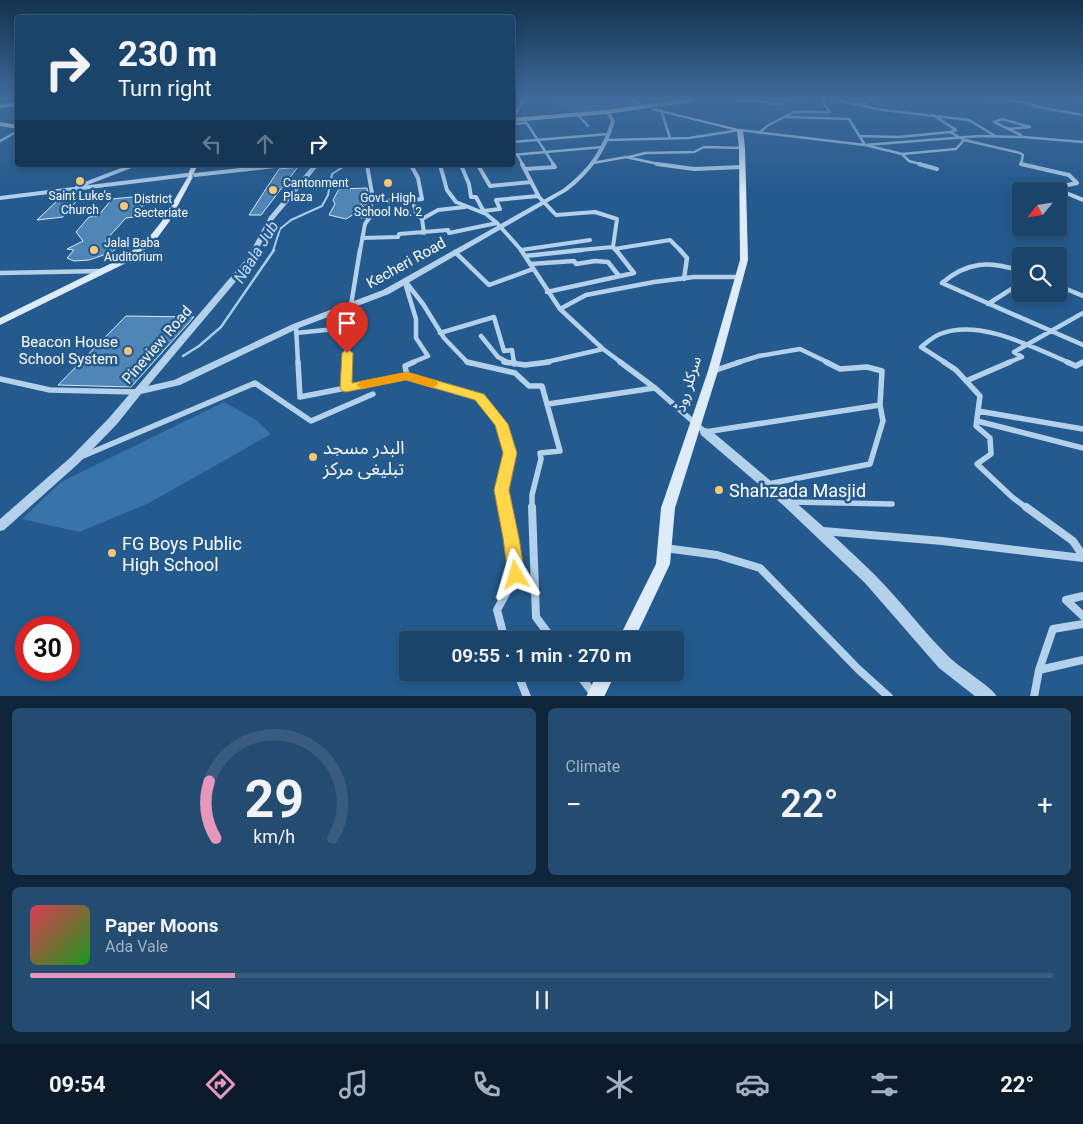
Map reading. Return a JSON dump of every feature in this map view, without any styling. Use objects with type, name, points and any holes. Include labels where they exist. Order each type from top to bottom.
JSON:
[{"type":"main road","name":"سرکلر روڈ","points":[[630,631],[662,564],[668,508],[700,428],[713,371],[744,260],[740,130]]},
{"type":"main road","points":[[0,322],[105,270],[141,249],[155,237],[194,167]]},
{"type":"main road","points":[[594,696],[603,681]]},
{"type":"street","points":[[525,169],[555,167],[531,130]]},
{"type":"street","points":[[606,140],[610,130]]},
{"type":"street","points":[[668,130],[670,138]]},
{"type":"street","points":[[515,142],[689,138],[737,130]]},
{"type":"street","points":[[743,130],[864,145],[902,154],[956,149],[964,140]]},
{"type":"street","points":[[856,130],[864,145]]},
{"type":"street","points":[[859,136],[899,137],[955,130]]},
{"type":"street","points":[[986,130],[995,136]]},
{"type":"street","points":[[1013,130],[1023,136]]},
{"type":"street","points":[[0,141],[15,131]]},
{"type":"street","points":[[950,132],[964,140],[1020,153],[1023,155],[1021,164],[1068,175],[1077,183],[1054,188],[1083,200]]},
{"type":"street","points":[[864,145],[995,136],[1023,136],[1083,142]]},
{"type":"street","points":[[547,292],[634,273],[614,248],[617,219],[608,214],[594,211],[556,215],[541,199],[517,154],[545,152],[606,140]]},
{"type":"street","name":"Kecheri Road","points":[[136,392],[177,383],[351,305],[386,292],[541,199],[574,183],[593,163],[606,140]]},
{"type":"street","points":[[593,163],[645,153],[694,152],[704,147],[742,148]]},
{"type":"street","points":[[902,154],[904,158],[916,164],[938,169]]},
{"type":"street","points":[[626,157],[666,166],[694,169],[742,168]]},
{"type":"street","points":[[70,190],[129,167]]},
{"type":"street","points":[[0,198],[265,167]]},
{"type":"street","name":"Pineview Road","points":[[0,526],[75,460],[113,421],[250,259],[271,218],[314,167]]},
{"type":"street","points":[[367,167],[373,199]]},
{"type":"street","points":[[351,305],[365,224],[370,218],[359,216],[371,205],[365,203],[373,199],[376,201],[422,199],[418,178],[412,167]]},
{"type":"street","points":[[441,167],[447,190],[456,202],[485,212],[500,208],[496,200],[541,199]]},
{"type":"street","points":[[462,167],[471,197],[476,197],[485,212],[521,250],[560,309],[603,349],[655,388],[787,502],[870,579],[944,662],[965,680],[990,696]]},
{"type":"street","points":[[479,167],[490,186],[531,182]]},
{"type":"street","points":[[413,200],[416,214],[422,219],[424,233]]},
{"type":"street","points":[[422,219],[438,210],[467,206]]},
{"type":"street","points":[[362,238],[398,237],[399,234],[448,230],[449,234],[499,225]]},
{"type":"street","points":[[521,250],[590,240]]},
{"type":"street","points":[[525,256],[614,248],[670,240],[687,258],[684,278]]},
{"type":"street","points":[[455,252],[489,285],[531,267],[574,261],[576,264],[595,261],[608,262],[619,276]]},
{"type":"street","points":[[1012,268],[1004,265],[967,266],[952,274],[942,283],[1083,345]]},
{"type":"street","points":[[0,274],[105,270]]},
{"type":"street","points":[[560,309],[586,295],[684,278],[739,277]]},
{"type":"street","points":[[404,281],[423,304],[440,333],[468,363],[491,366],[515,373],[529,386],[542,386],[560,451],[540,453],[542,459],[532,495],[536,617],[546,631]]},
{"type":"street","points":[[404,281],[416,319],[416,338],[428,356],[405,366],[407,376]]},
{"type":"street","points":[[988,304],[1012,289]]},
{"type":"street","points":[[1067,289],[1083,296]]},
{"type":"street","points":[[966,381],[1022,357],[1014,352],[1083,313]]},
{"type":"street","points":[[0,316],[12,316]]},
{"type":"street","points":[[440,333],[462,325],[494,318],[498,322],[504,350],[512,350],[514,364]]},
{"type":"street","points":[[346,388],[348,365],[345,328],[296,329],[300,397],[346,388],[407,376],[443,388],[480,397],[501,424],[510,453],[501,490],[511,538],[516,575],[497,610],[503,631]]},
{"type":"street","points":[[1083,362],[1076,366],[1025,345],[973,329],[943,333],[921,347],[956,370],[980,396],[976,426],[990,438],[991,454],[977,464],[1012,497],[1074,541],[1083,557]]},
{"type":"street","points":[[481,336],[504,362],[514,364],[546,364],[603,349]]},
{"type":"street","points":[[713,371],[759,356],[800,349],[840,369],[867,367],[882,371],[880,405],[883,421],[870,464],[765,484]]},
{"type":"street","points":[[0,379],[50,390],[136,392]]},
{"type":"street","points":[[75,460],[255,383],[311,421],[373,394]]},
{"type":"street","points":[[548,404],[655,388]]},
{"type":"street","points":[[700,428],[880,405]]},
{"type":"street","points":[[978,411],[1083,429]]},
{"type":"street","points":[[977,422],[1083,448]]},
{"type":"street","points":[[787,502],[892,504]]},
{"type":"street","points":[[818,531],[933,540],[1083,557]]},
{"type":"street","points":[[664,548],[717,555],[760,568],[858,669],[889,696]]},
{"type":"street","points":[[1083,596],[1066,600],[1083,616]]},
{"type":"street","points":[[1034,696],[1039,670],[1053,629],[1083,624]]},
{"type":"street","points":[[1039,670],[1083,660]]},
{"type":"street","points":[[521,681],[527,696]]},
{"type":"street","points":[[584,681],[594,696]]},
{"type":"shaded area","points":[[224,402],[256,420],[271,434],[149,503],[79,532],[22,519],[61,482]]},
{"type":"building","name":"Cantonment Plaza","points":[[298,167],[261,215],[249,215],[279,169]]},
{"type":"building","points":[[367,188],[369,197],[362,200],[361,204],[364,207],[356,213],[346,219],[329,215],[335,204],[333,200],[339,189]]},
{"type":"building","points":[[151,195],[134,217],[126,218],[105,241],[116,243],[116,249],[112,252],[89,260],[74,261],[67,258],[74,250],[67,249],[83,241],[76,232],[89,217],[98,216],[112,199]]},
{"type":"building","points":[[81,196],[63,217],[37,220],[59,199]]},
{"type":"building","name":"Beacon House School System","points":[[126,316],[194,317],[131,387],[58,385]]},
{"type":"waterway","name":"Naala Jub","points":[[273,251],[280,229],[291,220],[322,206],[328,195],[332,174],[343,167]]},
{"type":"waterway","name":"Naala Jub","points":[[183,356],[199,346],[221,327],[274,250]]},
{"type":"slow traffic","points":[[362,385],[407,376],[432,384]]},
{"type":"place","name":"Saint Luke's Church","points":[[80,181]]},
{"type":"place","name":"Govt. High School No. 2","points":[[388,183]]},
{"type":"place","name":"Cantonment Plaza","points":[[273,190]]},
{"type":"place","name":"District Secteriate","points":[[124,206]]},
{"type":"place","name":"Jalal Baba Auditorium","points":[[94,250]]},
{"type":"place","name":"Beacon House School System","points":[[128,351]]},
{"type":"place","name":"البدر مسجد تبلیغی مرکز","points":[[313,457]]},
{"type":"place","name":"Shahzada Masjid","points":[[719,490]]},
{"type":"place","name":"FG Boys Public High School","points":[[112,553]]},
{"type":"route","points":[[347,353],[346,388],[407,376],[443,388],[480,397],[501,424],[510,453],[501,490],[511,538],[516,575]]}]
